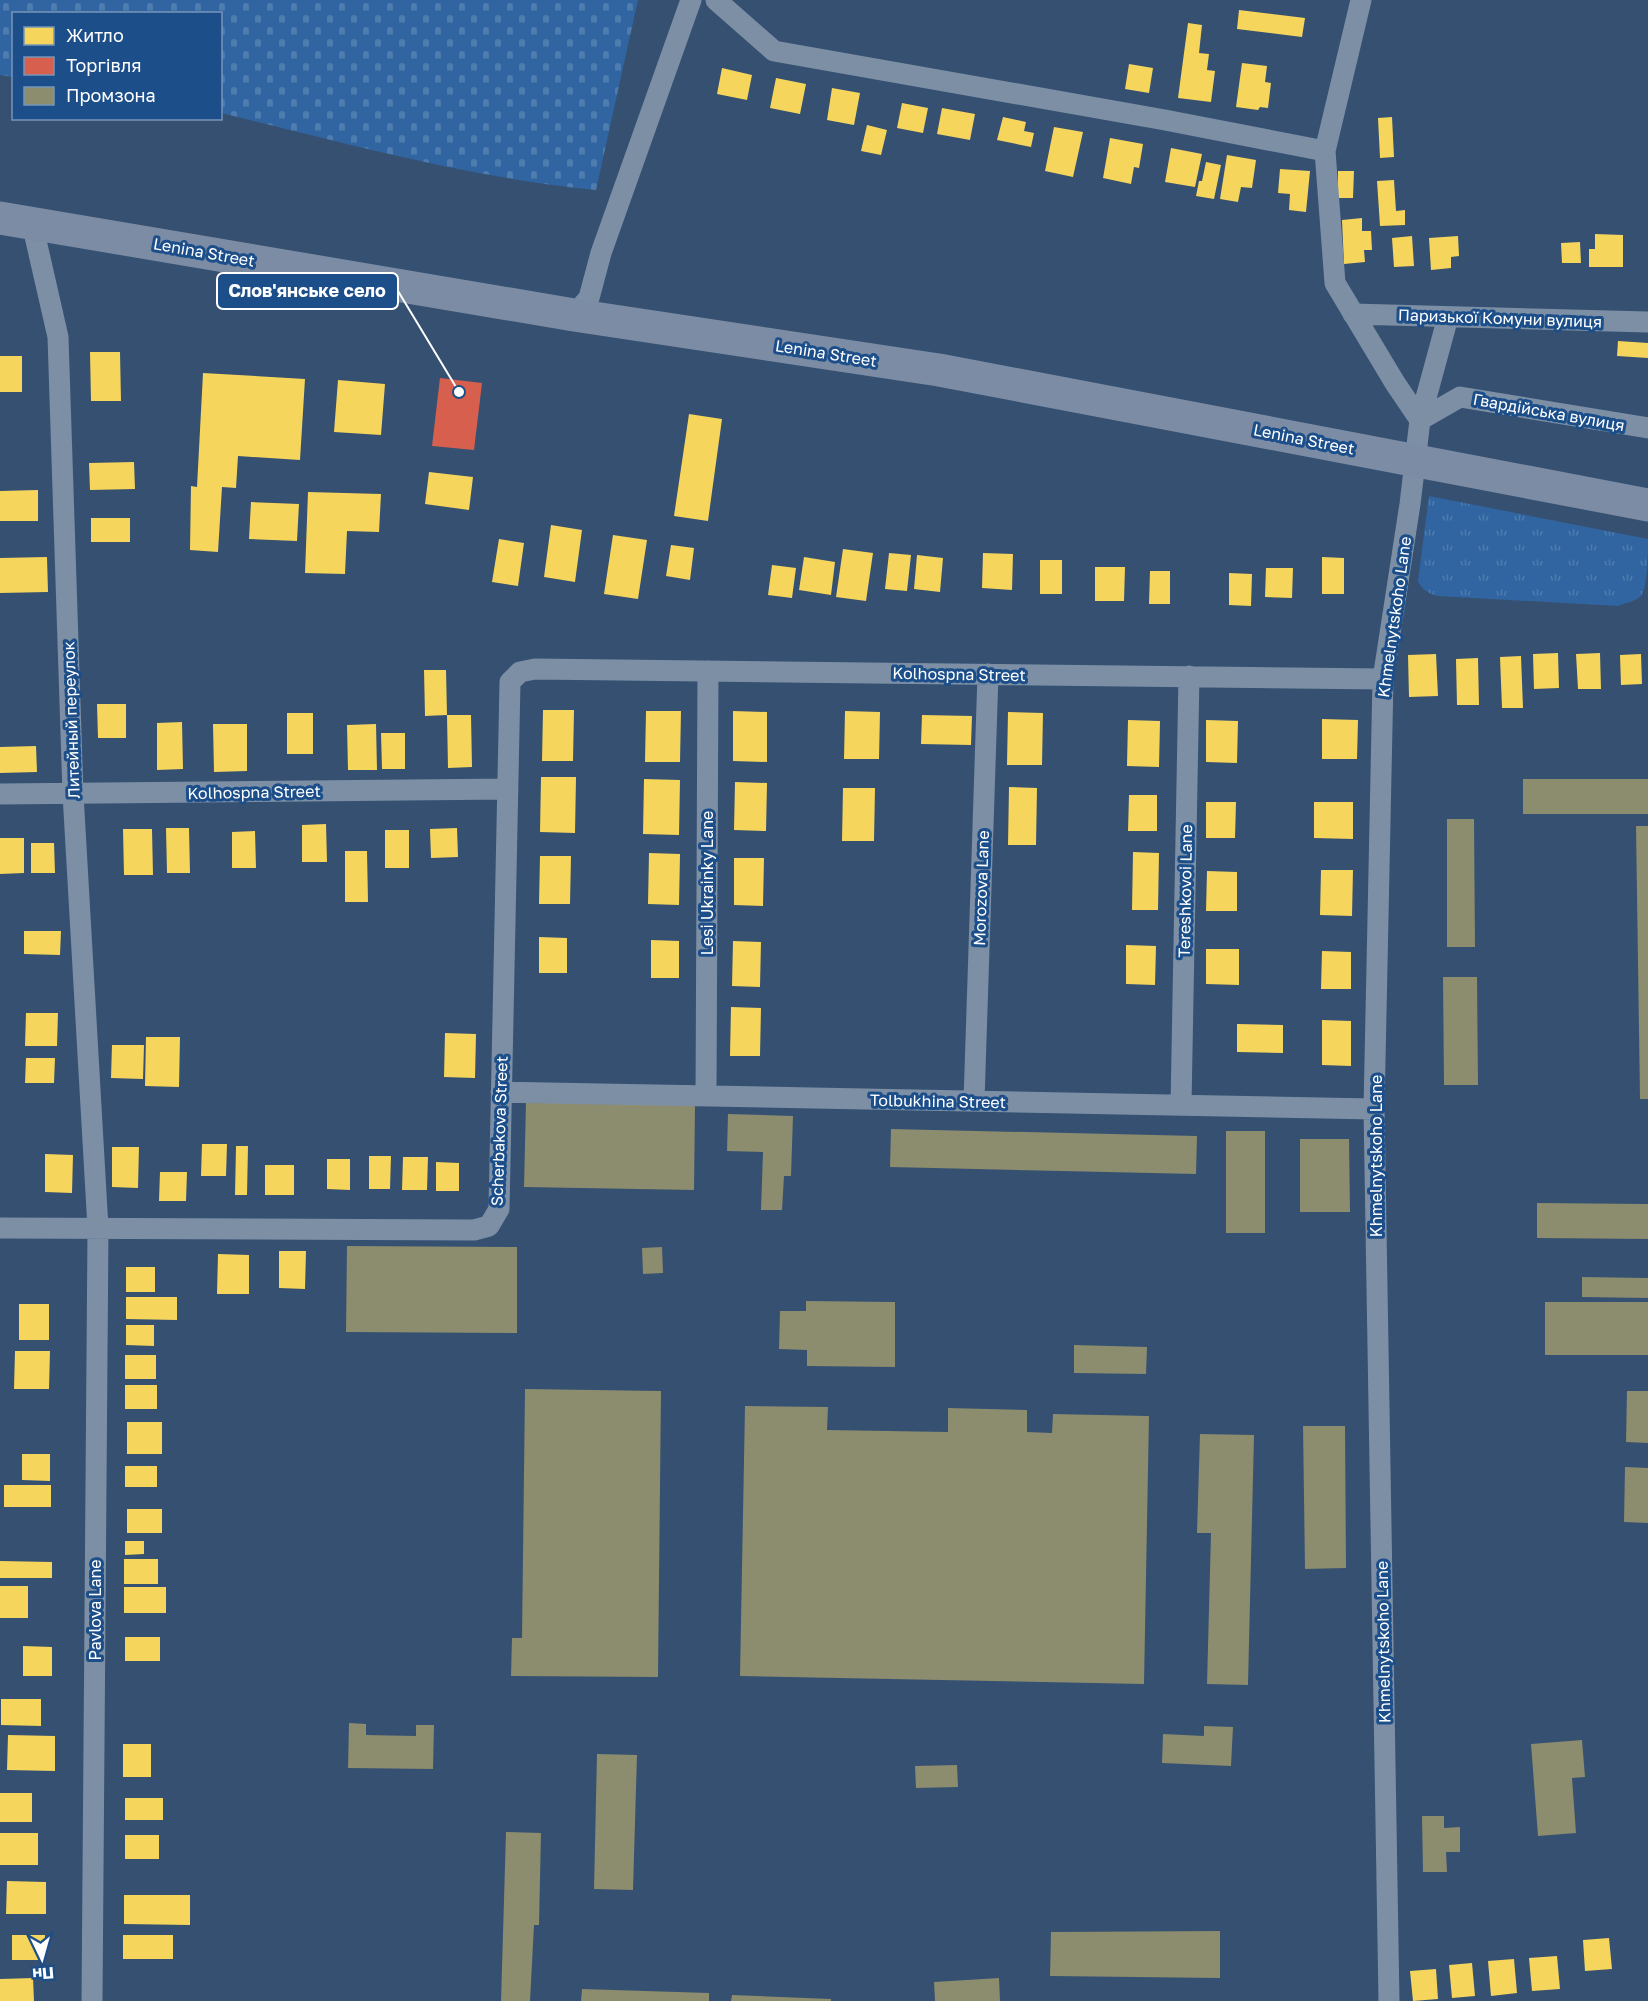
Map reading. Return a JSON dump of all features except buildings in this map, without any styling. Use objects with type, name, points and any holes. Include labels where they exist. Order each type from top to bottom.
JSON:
[{"type":"main road","name":"Lenina Street","points":[[0,218],[574,315],[939,370],[1648,506]]},
{"type":"street","points":[[574,315],[589,298],[601,253],[691,0]]},
{"type":"street","points":[[716,0],[774,51],[1154,118],[1325,151]]},
{"type":"street","points":[[1361,0],[1325,151],[1335,283],[1420,420]]},
{"type":"street","name":"Литейный переулок","points":[[32,223],[58,338],[73,794],[98,1223]]},
{"type":"street","name":"Паризької Комуни вулиця","points":[[1353,315],[1648,322]]},
{"type":"street","name":"Khmelnytskoho Lane","points":[[1389,2001],[1374,1109],[1383,679],[1416,461],[1420,420],[1448,317]]},
{"type":"street","name":"Гвардійська вулиця","points":[[1420,420],[1460,397],[1648,428]]},
{"type":"street","name":"Kolhospna Street","points":[[536,669],[1383,679]]},
{"type":"street","name":"Scherbakova Street","points":[[0,1228],[98,1223],[474,1230],[489,1226],[499,1209],[510,682],[520,672],[536,669]]},
{"type":"street","name":"Lesi Ukrainky Lane","points":[[706,1096],[708,671]]},
{"type":"street","name":"Morozova Lane","points":[[974,1101],[988,674]]},
{"type":"street","name":"Tereshkovoi Lane","points":[[1181,1105],[1189,676]]},
{"type":"street","name":"Kolhospna Street","points":[[0,794],[508,789]]},
{"type":"street","name":"Tolbukhina Street","points":[[501,1092],[1374,1109]]},
{"type":"street","name":"Pavlova Lane","points":[[92,2001],[98,1223]]},
{"type":"green space","points":[[0,0],[638,0],[596,190],[454,168],[222,113],[222,12],[12,12],[12,77],[0,75]]},
{"type":"green space","points":[[1429,496],[1648,539],[1647,569],[1641,596],[1618,606],[1431,594],[1423,589],[1418,581]]},
{"type":"place","name":"Слов'янське село","points":[[459,392]]}]
